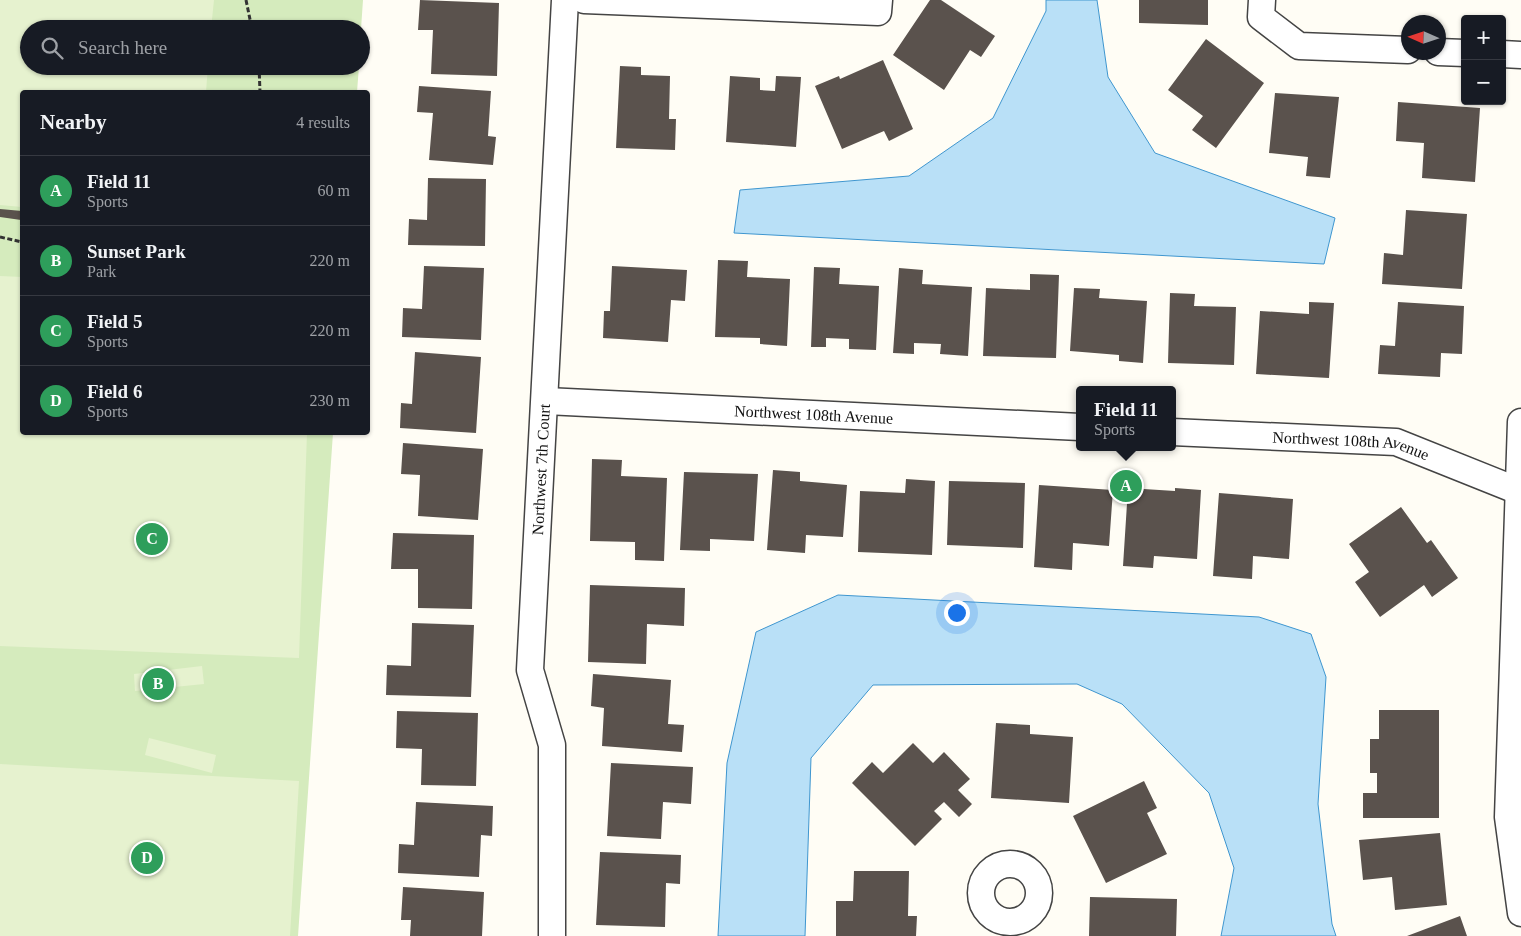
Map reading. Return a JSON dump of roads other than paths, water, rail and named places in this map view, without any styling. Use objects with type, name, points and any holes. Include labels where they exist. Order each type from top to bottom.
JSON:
[{"type":"street","name":"Northwest 7th Court","points":[[552,936],[552,745],[530,670],[546,401],[565,0]]},
{"type":"street","points":[[584,0],[878,6]]},
{"type":"street","points":[[1262,8],[1299,46],[1401,50]]},
{"type":"street","points":[[1446,52],[1461,53]]},
{"type":"street","points":[[1506,54],[1521,55]]},
{"type":"street","name":"Northwest 108th Avenue","points":[[546,401],[1076,427]]},
{"type":"street","points":[[1521,422],[1508,816],[1521,913]]},
{"type":"street","name":"Northwest 108th Avenue","points":[[1176,432],[1396,442],[1519,491]]},
{"type":"water","points":[[1046,0],[1097,0],[1108,77],[1155,153],[1335,218],[1324,264],[734,233],[740,190],[909,176],[993,118],[1046,11]]},
{"type":"water","points":[[838,595],[1259,617],[1311,634],[1326,677],[1318,804],[1332,924],[1336,936],[1221,936],[1234,868],[1209,793],[1122,704],[1077,684],[873,685],[811,758],[805,936],[718,936],[727,763],[756,632]]},
{"type":"place","name":"Field 11","points":[[1126,486]]},
{"type":"place","name":"Field 5","points":[[152,539]]},
{"type":"place","name":"Sunset Park","points":[[158,684]]},
{"type":"place","name":"Field 6","points":[[147,858]]}]
